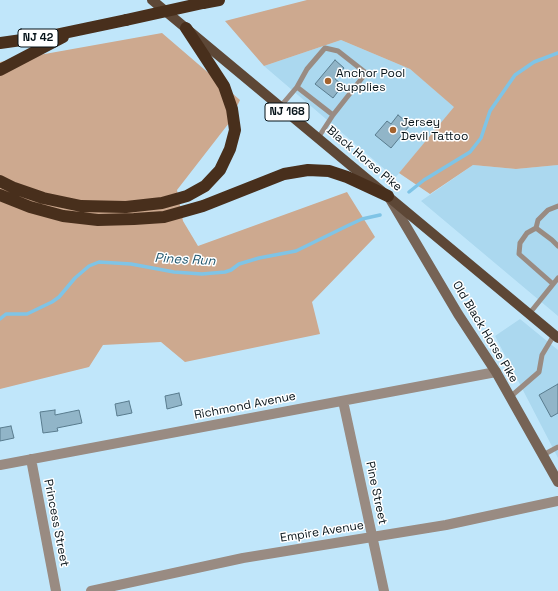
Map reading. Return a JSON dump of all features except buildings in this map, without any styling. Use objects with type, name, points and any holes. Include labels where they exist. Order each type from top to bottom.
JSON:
[{"type":"highway","name":"NJ 42","points":[[0,44],[126,20],[219,0]]},
{"type":"highway","points":[[0,180],[14,188],[43,198],[81,206],[126,207],[162,203],[187,196],[205,186],[220,170],[230,149],[235,130],[232,109],[224,86],[186,28]]},
{"type":"highway","points":[[0,70],[75,30]]},
{"type":"highway","points":[[0,195],[30,208],[63,216],[98,220],[149,218],[164,216],[203,206],[284,174],[308,170],[329,171],[347,177],[388,196]]},
{"type":"main road","name":"Black Horse Pike","points":[[152,0],[556,337]]},
{"type":"street","name":"Old Black Horse Pike","points":[[388,196],[458,314],[496,372],[509,398],[558,482]]},
{"type":"street","name":"Richmond Avenue","points":[[0,465],[496,372]]},
{"type":"street","name":"Pine Street","points":[[344,401],[384,591]]},
{"type":"street","name":"Princess Street","points":[[31,459],[56,591]]},
{"type":"street","name":"Empire Avenue","points":[[90,591],[243,558],[446,525],[558,501]]},
{"type":"lane","points":[[280,107],[298,86],[307,69],[325,48],[338,51],[366,73],[332,115],[318,138]]},
{"type":"lane","points":[[298,86],[332,115]]},
{"type":"lane","points":[[553,284],[519,254],[520,243],[526,233],[536,228],[538,220],[548,210],[558,206]]},
{"type":"lane","points":[[536,228],[558,246]]},
{"type":"lane","points":[[529,314],[558,278]]},
{"type":"lane","points":[[509,398],[539,372],[542,355],[556,337]]},
{"type":"lane","points":[[543,455],[558,447]]},
{"type":"shaded area","points":[[307,0],[558,0],[558,165],[516,169],[473,165],[430,194],[399,173],[454,107],[410,69],[341,40],[264,66],[225,21]]},
{"type":"shaded area","points":[[162,33],[240,100],[229,123],[177,190],[183,221],[198,246],[347,192],[375,237],[312,302],[320,334],[185,362],[161,342],[103,345],[89,367],[0,389],[0,62]]},
{"type":"shaded area","points":[[341,40],[410,69],[455,107],[395,178],[264,66]]},
{"type":"shaded area","points":[[473,165],[516,169],[558,165],[558,316],[421,201]]},
{"type":"shaded area","points":[[520,319],[558,350],[558,458],[495,336]]},
{"type":"waterway","name":"Pines Run","points":[[409,192],[424,180],[470,152],[481,138],[490,111],[515,75],[534,62],[558,53]]},
{"type":"waterway","name":"Pines Run","points":[[0,319],[6,314],[27,314],[52,302],[59,297],[75,278],[89,266],[99,262],[131,264],[174,272],[202,274],[225,272],[231,270],[239,264],[259,258],[296,251],[362,219],[380,215]]},
{"type":"place","name":"Anchor Pool Supplies","points":[[328,81]]},
{"type":"place","name":"Jersey Devil Tattoo","points":[[393,130]]}]
